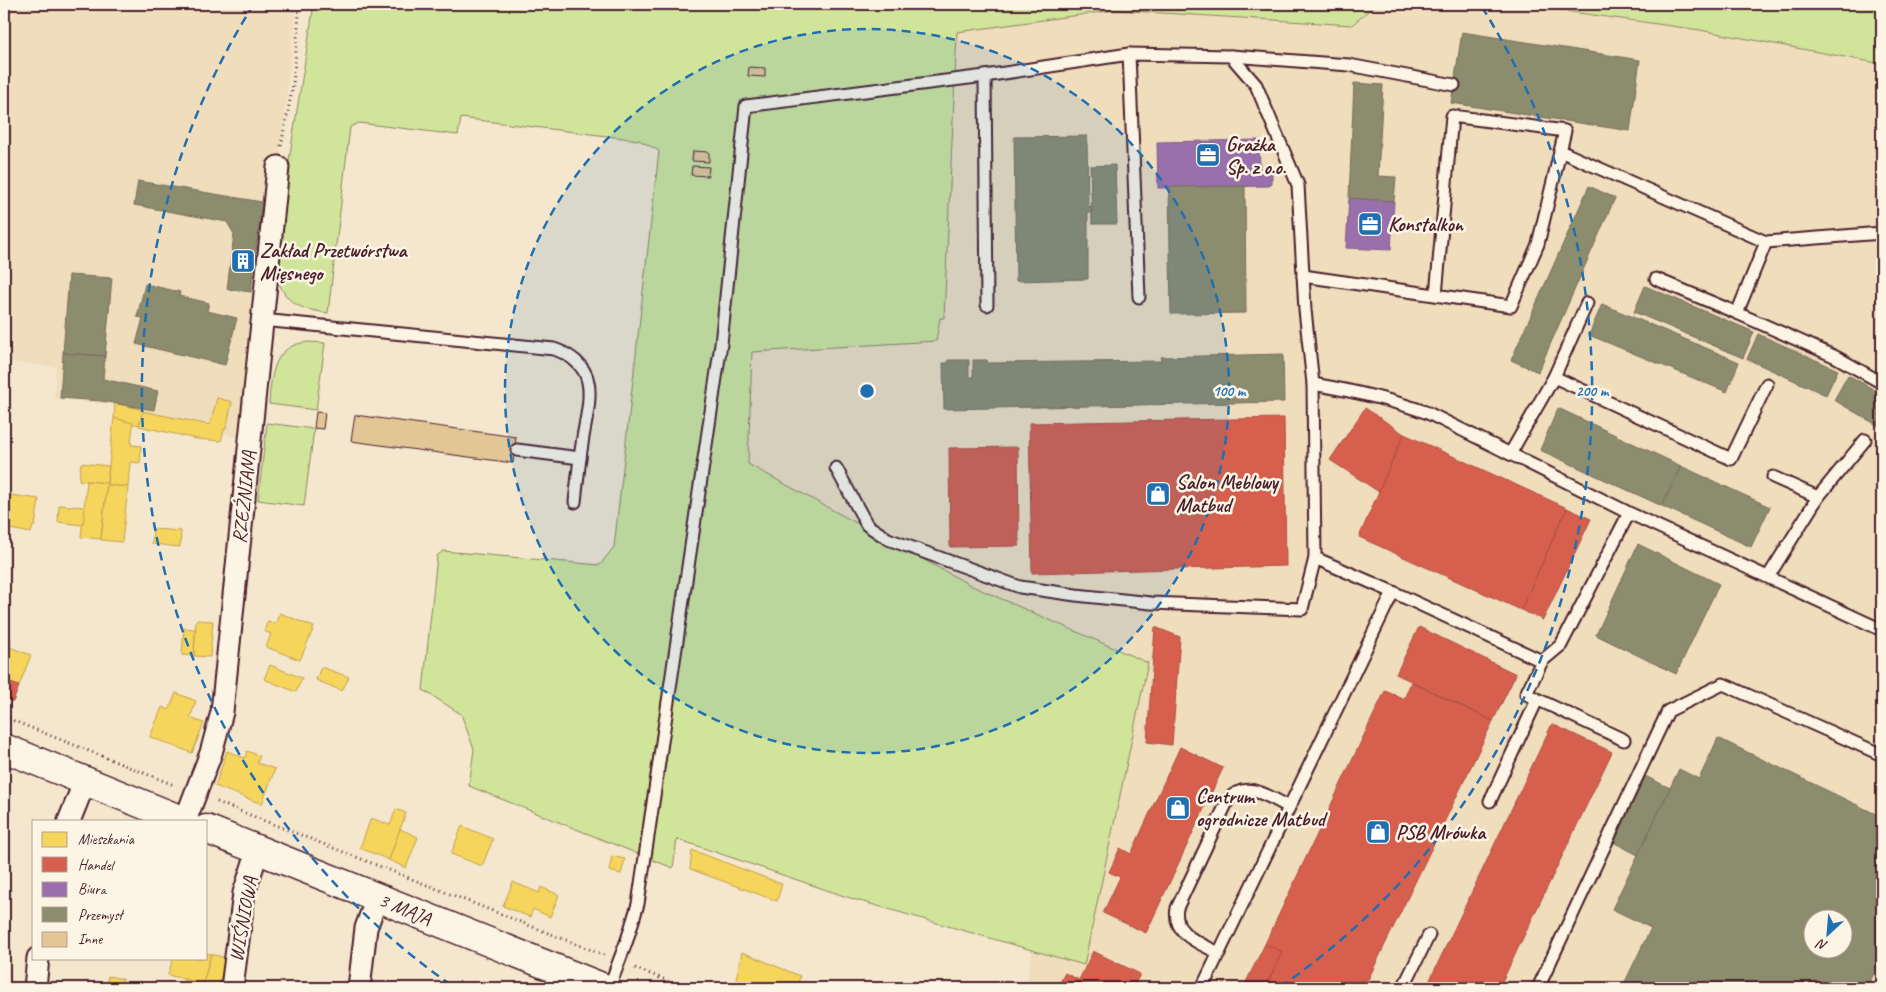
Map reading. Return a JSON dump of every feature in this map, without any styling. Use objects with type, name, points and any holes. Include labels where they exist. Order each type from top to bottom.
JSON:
[{"type":"street","name":"RZEŹNIANA","points":[[185,820],[211,753],[222,712],[278,167]]},
{"type":"street","points":[[4,748],[182,820]]},
{"type":"street","points":[[70,820],[85,781]]},
{"type":"street","name":"3 MAJA","points":[[208,830],[377,898],[557,980],[604,988]]},
{"type":"street","name":"WIŚNIOWA","points":[[232,988],[244,893],[258,850]]},
{"type":"street","points":[[360,988],[366,928],[377,898]]},
{"type":"street","points":[[35,988],[38,960]]},
{"type":"lane","points":[[1129,54],[1138,297]]},
{"type":"lane","points":[[609,988],[638,904],[721,344],[746,106],[985,76],[1129,54],[1231,56],[1349,66],[1454,85]]},
{"type":"lane","points":[[836,468],[867,525],[888,538],[1020,587],[1076,595],[1151,602],[1302,609],[1315,558],[1314,384],[1305,310],[1298,185],[1256,85],[1231,56]]},
{"type":"lane","points":[[985,76],[987,305]]},
{"type":"lane","points":[[1304,276],[1511,306],[1538,244],[1565,131],[1452,116],[1436,295]]},
{"type":"lane","points":[[1560,151],[1766,242],[1882,233]]},
{"type":"lane","points":[[1736,313],[1766,242]]},
{"type":"lane","points":[[1656,279],[1836,357],[1882,383]]},
{"type":"lane","points":[[1510,454],[1554,377],[1587,303]]},
{"type":"lane","points":[[262,320],[544,348],[566,353],[582,368],[588,382],[589,395],[575,502]]},
{"type":"lane","points":[[1554,377],[1731,459],[1767,384]]},
{"type":"lane","points":[[1314,384],[1393,400],[1428,413],[1630,513],[1882,630]]},
{"type":"lane","points":[[1768,577],[1818,497],[1865,440]]},
{"type":"lane","points":[[517,450],[580,458]]},
{"type":"lane","points":[[1773,477],[1818,497]]},
{"type":"lane","points":[[1624,740],[1526,694],[1542,662],[1561,645],[1630,513]]},
{"type":"lane","points":[[1315,558],[1393,592],[1542,662]]},
{"type":"lane","points":[[1202,988],[1393,592]]},
{"type":"lane","points":[[1538,988],[1668,711],[1722,684],[1882,755]]},
{"type":"lane","points":[[1490,801],[1537,700]]},
{"type":"lane","points":[[1219,953],[1191,939],[1177,925],[1176,916],[1177,908],[1228,800],[1234,793],[1252,790],[1289,806]]},
{"type":"lane","points":[[1403,988],[1429,935]]},
{"type":"path","points":[[278,167],[287,109],[293,85],[299,14],[296,4]]},
{"type":"path","points":[[4,717],[686,988]]},
{"type":"shaded area","points":[[4,4],[297,4],[248,440],[104,403],[54,399],[56,367],[4,361]]},
{"type":"shaded area","points":[[1376,4],[1514,4],[1700,30],[1882,64],[1882,988],[1026,988],[1032,951],[1083,965],[1148,663],[972,586],[748,464],[752,352],[936,341],[940,318],[944,318],[956,32],[1115,10],[1352,25]]},
{"type":"green space","points":[[314,4],[1376,4],[1352,25],[1115,10],[957,32],[944,318],[940,318],[936,341],[752,352],[748,464],[972,586],[1148,663],[1084,965],[853,899],[677,839],[673,868],[469,786],[474,749],[461,714],[423,690],[437,556],[443,551],[600,565],[614,547],[659,151],[639,140],[461,118],[458,135],[359,123],[350,127],[328,313],[302,307],[295,304],[284,293],[277,275],[287,173]]},
{"type":"green space","points":[[1514,4],[1882,4],[1882,64],[1700,30]]},
{"type":"green space","points":[[308,342],[325,343],[316,410],[269,404],[273,372],[281,355],[296,344]]},
{"type":"green space","points":[[267,423],[314,429],[304,506],[258,500]]},
{"type":"building: Mieszkania","points":[[217,398],[232,402],[226,429],[224,429],[221,441],[197,439],[139,426],[142,411],[210,425]]},
{"type":"building: Mieszkania","points":[[115,403],[143,410],[139,425],[114,418]]},
{"type":"building: Mieszkania","points":[[114,418],[133,423],[131,445],[141,446],[140,463],[130,462],[128,487],[107,485]]},
{"type":"building: Mieszkania","points":[[81,463],[109,466],[107,483],[79,480]]},
{"type":"building: Mieszkania","points":[[87,481],[107,483],[101,539],[81,537]]},
{"type":"building: Mieszkania","points":[[107,485],[128,487],[122,542],[101,540]]},
{"type":"building: Mieszkania","points":[[4,494],[39,499],[35,526],[33,526],[31,533],[4,528]]},
{"type":"building: Mieszkania","points":[[59,505],[85,507],[83,525],[58,522]]},
{"type":"building: Mieszkania","points":[[153,529],[181,531],[180,547],[152,544]]},
{"type":"building: Mieszkania","points":[[280,613],[314,627],[300,660],[266,647],[271,634],[264,631],[268,621],[275,624]]},
{"type":"building: Mieszkania","points":[[196,620],[213,621],[210,657],[194,656]]},
{"type":"building: Mieszkania","points":[[184,628],[195,629],[194,656],[182,655]]},
{"type":"building: Mieszkania","points":[[4,636],[11,639],[9,647],[31,655],[19,686],[4,681]]},
{"type":"building: Mieszkania","points":[[270,665],[302,678],[296,692],[264,679]]},
{"type":"building: Mieszkania","points":[[321,667],[349,677],[342,691],[316,680]]},
{"type":"building: Mieszkania","points":[[176,693],[196,701],[190,718],[204,723],[192,753],[150,737],[162,707],[169,710]]},
{"type":"building: Mieszkania","points":[[227,751],[245,758],[247,751],[260,756],[257,763],[275,769],[262,804],[215,786]]},
{"type":"building: Mieszkania","points":[[396,809],[406,813],[389,860],[360,848],[371,818],[390,825]]},
{"type":"building: Mieszkania","points":[[462,826],[493,839],[482,866],[451,854]]},
{"type":"building: Mieszkania","points":[[400,829],[418,837],[406,868],[389,860]]},
{"type":"building: Mieszkania","points":[[692,850],[782,884],[777,901],[690,869]]},
{"type":"building: Mieszkania","points":[[612,856],[625,859],[621,874],[609,871]]},
{"type":"building: Mieszkania","points":[[513,882],[539,893],[541,887],[559,895],[550,917],[533,909],[530,917],[503,906]]},
{"type":"building: Mieszkania","points":[[742,952],[800,976],[797,988],[734,988]]},
{"type":"building: Mieszkania","points":[[208,953],[211,954],[203,984],[168,975],[172,960],[208,960]]},
{"type":"building: Mieszkania","points":[[211,954],[226,958],[218,988],[203,984]]},
{"type":"building: Mieszkania","points":[[108,976],[123,979],[122,988],[106,988]]},
{"type":"building: Mieszkania","points":[[184,979],[199,983],[197,988],[182,988]]},
{"type":"building: Mieszkania","points":[[253,983],[280,987],[252,988]]},
{"type":"building: Handel","points":[[1365,408],[1404,434],[1379,492],[1330,460]]},
{"type":"building: Handel","name":"Salon Meblowy Matbud","points":[[1284,418],[1286,566],[1032,573],[1029,423]]},
{"type":"building: Handel","points":[[1404,434],[1567,508],[1521,610],[1359,537]]},
{"type":"building: Handel","points":[[1018,447],[1019,546],[950,547],[949,448]]},
{"type":"building: Handel","points":[[1567,508],[1591,519],[1543,620],[1521,610]]},
{"type":"building: Handel","points":[[1155,627],[1180,637],[1172,745],[1147,742]]},
{"type":"building: Handel","points":[[1419,627],[1516,674],[1493,721],[1396,674]]},
{"type":"building: Handel","points":[[4,681],[19,686],[13,702],[4,698]]},
{"type":"building: Handel","name":"PSB Mrówka","points":[[1411,682],[1493,721],[1364,988],[1265,988],[1282,952],[1265,944],[1385,691],[1404,699]]},
{"type":"building: Handel","points":[[1552,724],[1612,752],[1499,988],[1431,988],[1427,986]]},
{"type":"building: Handel","name":"Centrum ogrodnicze Matbud","points":[[1180,747],[1223,768],[1146,933],[1103,913],[1120,877],[1109,872],[1120,848],[1131,854]]},
{"type":"building: Handel","points":[[1265,944],[1282,952],[1265,988],[1259,988],[1246,982]]},
{"type":"building: Handel","points":[[1093,951],[1140,974],[1133,988],[1057,988],[1065,973],[1079,980]]},
{"type":"building: Biura","name":"Grażka Sp. z o.o.","points":[[1259,140],[1260,169],[1272,170],[1272,184],[1269,186],[1158,188],[1157,142]]},
{"type":"building: Biura","name":"Konstalkon","points":[[1349,198],[1394,201],[1391,250],[1346,248]]},
{"type":"building: Przemysł","points":[[1462,32],[1640,60],[1630,131],[1451,103]]},
{"type":"building: Przemysł","points":[[1354,83],[1383,85],[1378,176],[1396,177],[1394,201],[1349,198]]},
{"type":"building: Przemysł","points":[[1087,136],[1088,206],[1091,206],[1092,213],[1088,213],[1088,279],[1016,281],[1014,137]]},
{"type":"building: Przemysł","points":[[1115,165],[1117,224],[1092,224],[1090,166]]},
{"type":"building: Przemysł","name":"Zakład Przetwórstwa Mięsnego","points":[[138,181],[262,202],[251,292],[227,289],[234,234],[227,222],[134,205]]},
{"type":"building: Przemysł","points":[[1245,186],[1246,313],[1171,314],[1169,187]]},
{"type":"building: Przemysł","points":[[1589,186],[1615,198],[1538,372],[1511,360]]},
{"type":"building: Przemysł","points":[[69,275],[112,278],[105,356],[63,353]]},
{"type":"building: Przemysł","points":[[145,284],[180,292],[179,296],[209,303],[207,311],[237,318],[225,365],[136,344],[143,318],[137,317]]},
{"type":"building: Przemysł","points":[[1645,286],[1754,332],[1743,358],[1634,312]]},
{"type":"building: Przemysł","points":[[1602,304],[1739,362],[1727,392],[1589,335]]},
{"type":"building: Przemysł","points":[[1758,334],[1838,370],[1826,395],[1747,359]]},
{"type":"building: Przemysł","points":[[63,353],[105,356],[103,379],[158,391],[154,410],[101,401],[60,398]]},
{"type":"building: Przemysł","points":[[1283,354],[1284,402],[944,409],[943,363],[948,363],[948,360],[969,360],[969,377],[973,377],[973,360],[987,360],[988,363],[1161,361],[1161,357]]},
{"type":"building: Przemysł","points":[[1848,375],[1882,394],[1882,428],[1834,400]]},
{"type":"building: Przemysł","points":[[1558,408],[1681,466],[1662,506],[1540,450]]},
{"type":"building: Przemysł","points":[[1681,466],[1770,507],[1751,547],[1662,506]]},
{"type":"building: Przemysł","points":[[1638,544],[1719,584],[1676,674],[1596,635]]},
{"type":"building: Przemysł","points":[[1718,738],[1882,817],[1882,956],[1867,988],[1622,988],[1651,928],[1612,909],[1679,769],[1699,779]]},
{"type":"building: Przemysł","points":[[1645,776],[1670,788],[1638,855],[1613,842]]},
{"type":"building: Inne","points":[[749,67],[765,68],[765,77],[748,76]]},
{"type":"building: Inne","points":[[693,151],[709,152],[709,162],[692,161]]},
{"type":"building: Inne","points":[[692,166],[709,167],[708,176],[691,175]]},
{"type":"building: Inne","points":[[316,412],[325,413],[323,429],[314,428]]},
{"type":"building: Inne","points":[[355,415],[516,437],[513,463],[351,441]]},
{"type":"place","name":"Grażka Sp. z o.o.","points":[[1208,155]]},
{"type":"place","name":"Konstalkon","points":[[1370,224]]},
{"type":"place","name":"Zakład Przetwórstwa Mięsnego","points":[[243,261]]},
{"type":"place","name":"Salon Meblowy Matbud","points":[[1158,494]]},
{"type":"place","name":"Centrum ogrodnicze Matbud","points":[[1178,808]]},
{"type":"place","name":"PSB Mrówka","points":[[1378,832]]}]
